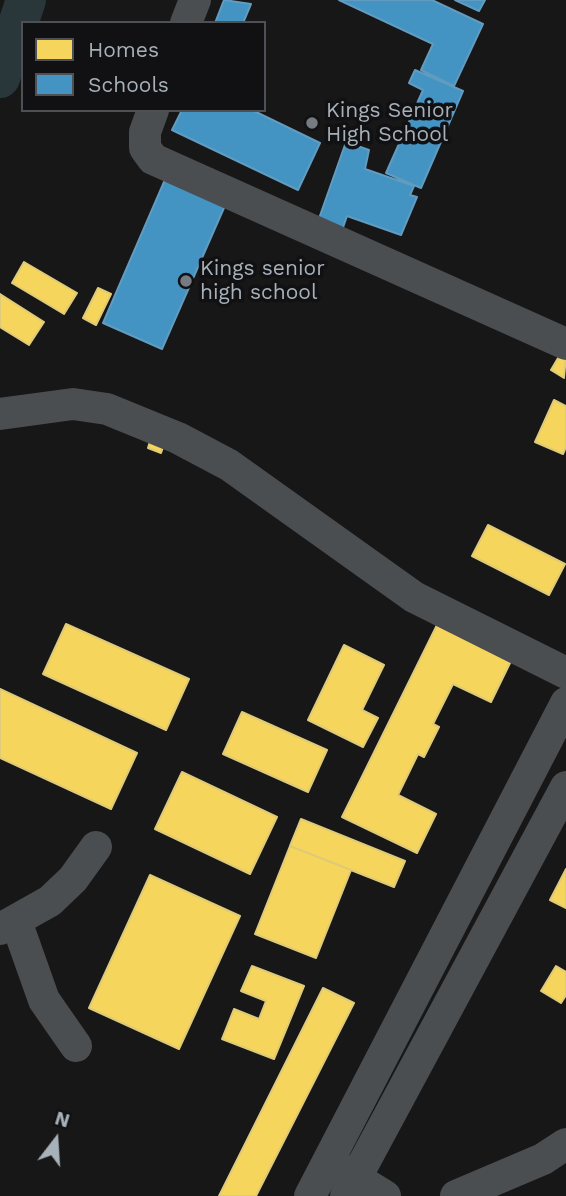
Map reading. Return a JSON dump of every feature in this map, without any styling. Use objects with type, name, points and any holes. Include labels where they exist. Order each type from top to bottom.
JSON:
[{"type":"street","points":[[187,21],[195,0]]},
{"type":"street","points":[[152,112],[145,132],[145,148],[153,159],[566,344]]},
{"type":"street","points":[[0,414],[73,404],[107,409],[178,438],[229,465],[414,597],[566,673]]},
{"type":"street","points":[[310,1196],[566,703]]},
{"type":"street","points":[[351,1187],[566,787]]},
{"type":"street","points":[[76,1046],[44,1000],[8,925],[50,901],[73,879],[96,847]]},
{"type":"street","points":[[456,1196],[543,1159],[566,1144]]},
{"type":"street","points":[[328,1161],[351,1187],[385,1196]]},
{"type":"building: Homes","points":[[24,262],[77,293],[64,314],[12,283]]},
{"type":"building: Homes","points":[[98,288],[111,294],[96,325],[83,318]]},
{"type":"building: Homes","points":[[0,294],[44,322],[29,345],[0,327]]},
{"type":"building: Homes","points":[[561,353],[566,356],[564,378],[551,370]]},
{"type":"building: Homes","points":[[554,400],[566,406],[566,447],[563,454],[535,442]]},
{"type":"building: Homes","points":[[153,431],[167,436],[161,453],[148,448]]},
{"type":"building: Homes","points":[[488,525],[565,564],[549,595],[472,556]]},
{"type":"building: Homes","points":[[66,624],[189,679],[166,730],[43,674]]},
{"type":"building: Homes","points":[[437,625],[511,661],[491,702],[453,684],[433,724],[439,727],[424,757],[418,754],[398,795],[436,814],[417,853],[342,817]]},
{"type":"building: Homes","points":[[344,645],[384,665],[362,710],[378,718],[363,747],[308,720]]},
{"type":"building: Homes","points":[[0,689],[137,753],[111,809],[0,758]]},
{"type":"building: Homes","points":[[242,712],[327,750],[308,792],[223,754]]},
{"type":"building: Homes","points":[[182,772],[277,817],[250,874],[155,829]]},
{"type":"building: Homes","points":[[301,819],[405,861],[394,887],[290,846]]},
{"type":"building: Homes","points":[[290,846],[351,870],[316,958],[255,934]]},
{"type":"building: Homes","points":[[566,869],[566,908],[550,900]]},
{"type":"building: Homes","points":[[150,875],[240,916],[179,1049],[89,1008]]},
{"type":"building: Homes","points":[[252,966],[304,986],[274,1059],[222,1039],[234,1009],[259,1019],[266,1001],[241,991]]},
{"type":"building: Homes","points":[[556,966],[566,972],[566,995],[561,1003],[541,991]]},
{"type":"building: Homes","points":[[323,988],[354,1003],[256,1196],[219,1196]]},
{"type":"building: Schools","points":[[224,0],[251,4],[244,21],[216,21]]},
{"type":"building: Schools","points":[[339,0],[432,0],[483,24],[454,86],[421,70],[433,44]]},
{"type":"building: Schools","points":[[455,0],[485,0],[479,11]]},
{"type":"building: Schools","points":[[415,70],[463,91],[421,188],[386,173],[423,90],[409,83]]},
{"type":"building: Schools","points":[[181,112],[256,112],[320,143],[298,190],[172,130]]},
{"type":"building: Schools","points":[[346,142],[369,150],[365,169],[414,186],[410,195],[417,197],[401,235],[347,216],[340,236],[316,227]]},
{"type":"building: Schools","points":[[167,175],[227,201],[162,349],[103,323]]},
{"type":"waterway","points":[[0,78],[26,0]]},
{"type":"place","name":"Kings Senior High School","points":[[312,123]]},
{"type":"place","name":"Kings senior high school","points":[[186,281]]}]
